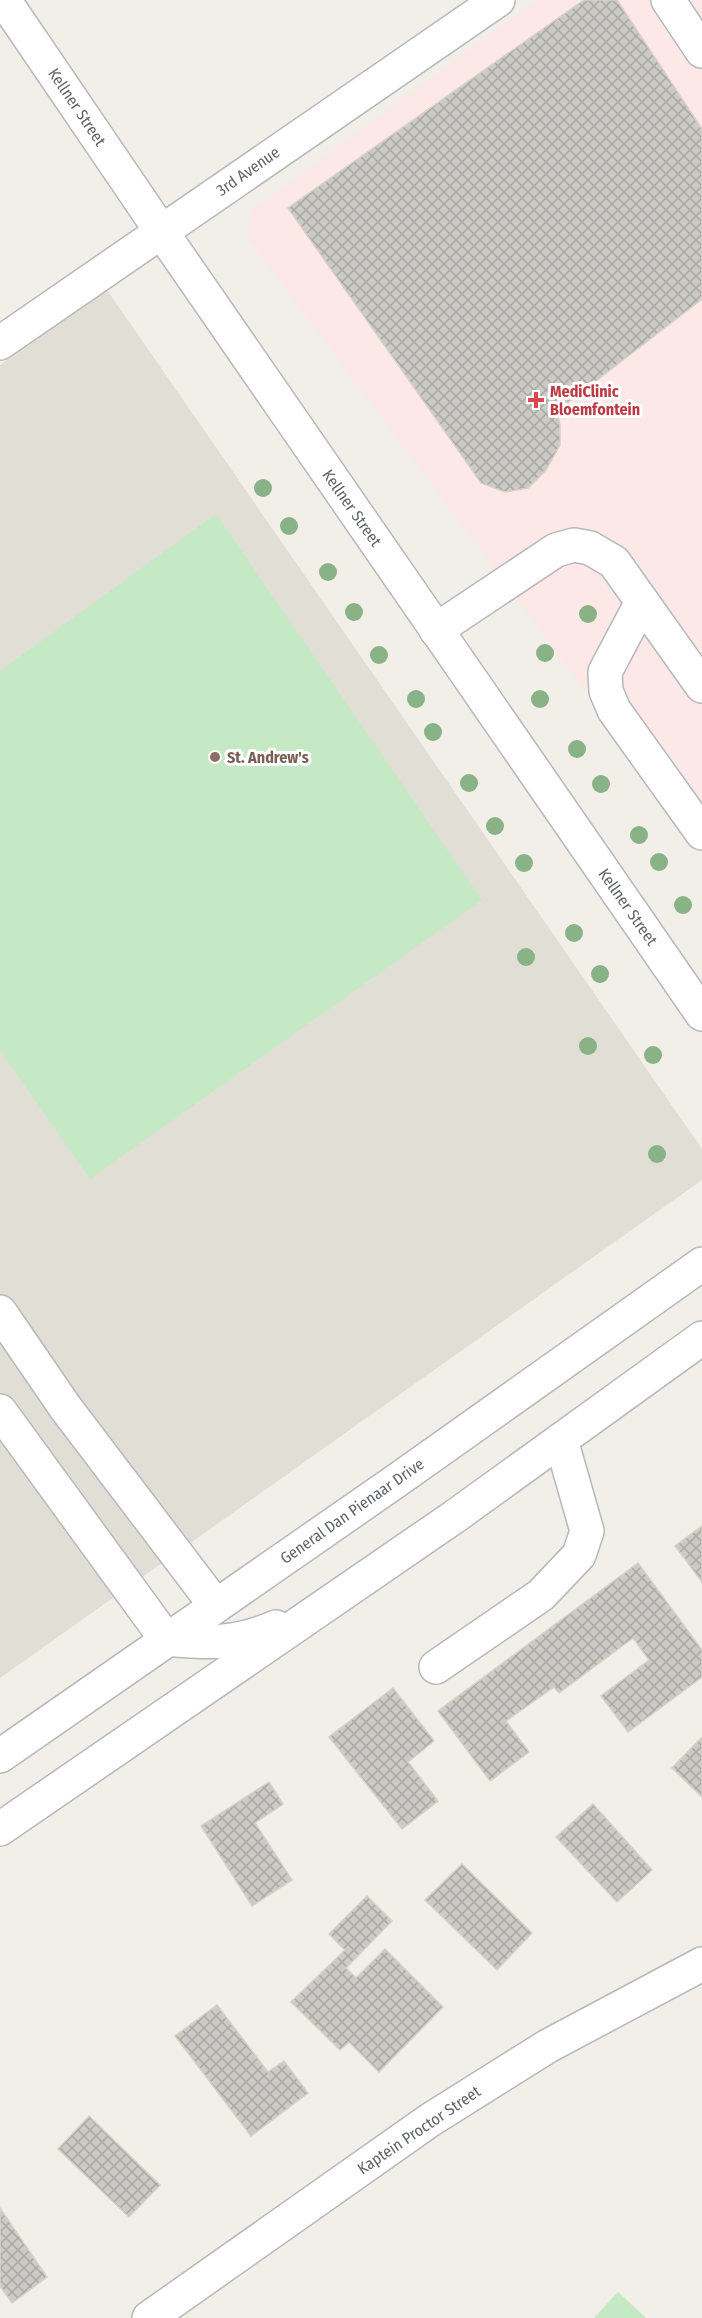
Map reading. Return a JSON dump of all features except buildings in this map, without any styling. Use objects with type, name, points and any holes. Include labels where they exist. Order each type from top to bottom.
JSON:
[{"type":"street","name":"Kellner Street","points":[[4,0],[702,1014]]},
{"type":"street","name":"3rd Avenue","points":[[0,343],[498,0]]},
{"type":"street","points":[[668,0],[702,51]]},
{"type":"street","points":[[436,630],[556,550],[574,545],[590,548],[614,562],[702,686]]},
{"type":"street","points":[[642,602],[605,672],[606,691],[614,710],[702,833]]},
{"type":"street","name":"General Dan Pienaar Drive","points":[[0,1756],[396,1481],[702,1264]]},
{"type":"street","points":[[0,1312],[72,1417],[216,1605]]},
{"type":"street","points":[[0,1829],[330,1603],[702,1338]]},
{"type":"street","points":[[0,1411],[166,1639],[211,1643],[242,1640],[330,1603]]},
{"type":"street","points":[[436,1667],[541,1594],[579,1555],[586,1531],[561,1440]]},
{"type":"street","name":"Kaptein Proctor Street","points":[[149,2318],[430,2120],[548,2046],[702,1964]]},
{"type":"shaded area","name":"MediClinic Bloemfontein","points":[[536,0],[702,0],[702,848],[249,239],[250,212]]},
{"type":"shaded area","name":"St. Andrew's","points":[[107,290],[702,1149],[702,1180],[0,1678],[0,365]]},
{"type":"green space","points":[[216,514],[482,900],[90,1179],[0,1050],[0,671]]},
{"type":"green space","points":[[618,2292],[646,2318],[594,2318]]},
{"type":"place","name":"MediClinic Bloemfontein","points":[[536,400]]},
{"type":"place","name":"St. Andrew's","points":[[215,757]]}]
